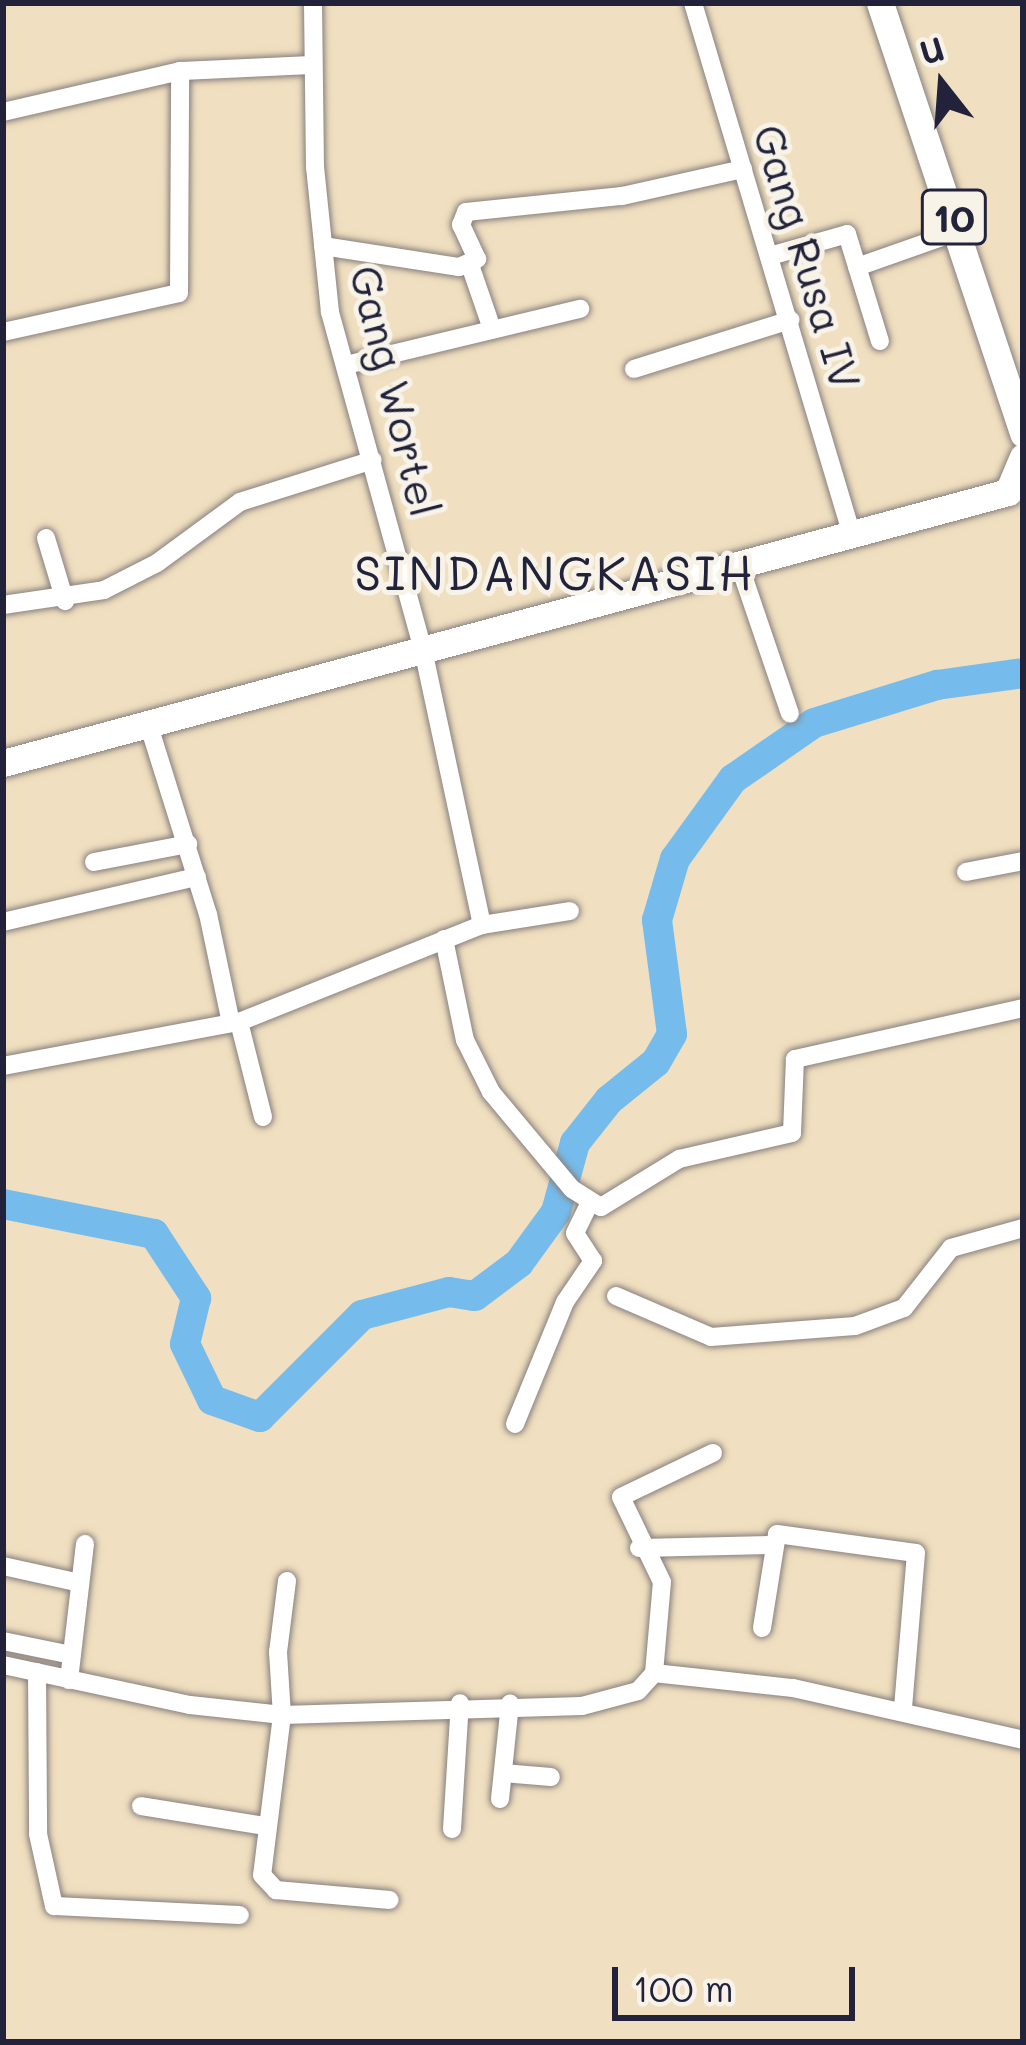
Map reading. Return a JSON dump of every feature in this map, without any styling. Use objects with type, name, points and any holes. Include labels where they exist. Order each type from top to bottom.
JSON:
[{"type":"highway","name":"10","points":[[880,3],[1023,434]]},
{"type":"highway","points":[[3,763],[1008,492],[1023,457]]},
{"type":"street","name":"Gang Wortel","points":[[313,3],[323,246],[346,365],[423,650],[482,925]]},
{"type":"street","name":"Gang Rusa IV","points":[[693,3],[851,532]]},
{"type":"street","points":[[3,112],[179,71],[313,65]]},
{"type":"street","points":[[3,332],[178,293],[179,71]]},
{"type":"street","points":[[470,265],[477,254],[461,225],[466,212],[622,196],[743,169]]},
{"type":"street","points":[[857,268],[959,231]]},
{"type":"street","points":[[770,256],[847,234],[880,340]]},
{"type":"street","points":[[323,246],[470,265]]},
{"type":"street","points":[[470,265],[490,326]]},
{"type":"street","points":[[346,365],[490,326],[580,308]]},
{"type":"street","points":[[634,369],[790,320]]},
{"type":"street","points":[[3,605],[64,601],[157,563],[240,502],[373,460]]},
{"type":"street","points":[[46,538],[64,601]]},
{"type":"street","points":[[739,564],[790,714]]},
{"type":"street","points":[[148,723],[188,844],[263,1117]]},
{"type":"street","points":[[94,862],[188,844]]},
{"type":"street","points":[[966,872],[1023,860]]},
{"type":"street","points":[[3,922],[197,877]]},
{"type":"street","points":[[3,1066],[235,1022],[482,925],[570,910]]},
{"type":"street","points":[[444,939],[465,1040],[491,1092],[589,1204],[610,1205],[680,1159],[792,1133],[788,1067],[795,1059],[1023,1008]]},
{"type":"street","points":[[515,1424],[565,1302],[593,1261],[575,1233],[589,1204]]},
{"type":"street","points":[[616,1296],[711,1336],[855,1325],[904,1309],[951,1248],[1023,1228]]},
{"type":"street","points":[[3,1665],[282,1715],[460,1703],[598,1703],[638,1691],[654,1673],[665,1609],[654,1560],[639,1549],[621,1497],[713,1453]]},
{"type":"street","points":[[762,1628],[777,1534],[801,1532],[918,1555],[903,1708]]},
{"type":"street","points":[[69,1680],[85,1544]]},
{"type":"street","points":[[639,1549],[772,1545]]},
{"type":"street","points":[[3,1566],[80,1583]]},
{"type":"street","points":[[287,1581],[278,1652],[282,1715],[264,1826],[262,1874],[276,1890],[390,1900]]},
{"type":"street","points":[[3,1641],[72,1655]]},
{"type":"street","points":[[37,1672],[38,1834],[54,1906],[240,1915]]},
{"type":"street","points":[[654,1673],[903,1708],[1023,1740]]},
{"type":"street","points":[[452,1829],[460,1703]]},
{"type":"street","points":[[500,1799],[510,1704]]},
{"type":"street","points":[[502,1773],[551,1777]]},
{"type":"street","points":[[141,1806],[264,1826]]},
{"type":"waterway","points":[[3,1204],[154,1234],[196,1298],[185,1344],[212,1400],[260,1417],[362,1315],[449,1292],[475,1296],[519,1263],[556,1212],[575,1143],[609,1100],[656,1062],[672,1034],[657,920],[675,859],[733,779],[814,723],[937,685],[1023,673]]},
{"type":"district","name":"SINDANGKASIH","points":[[555,573]]}]
